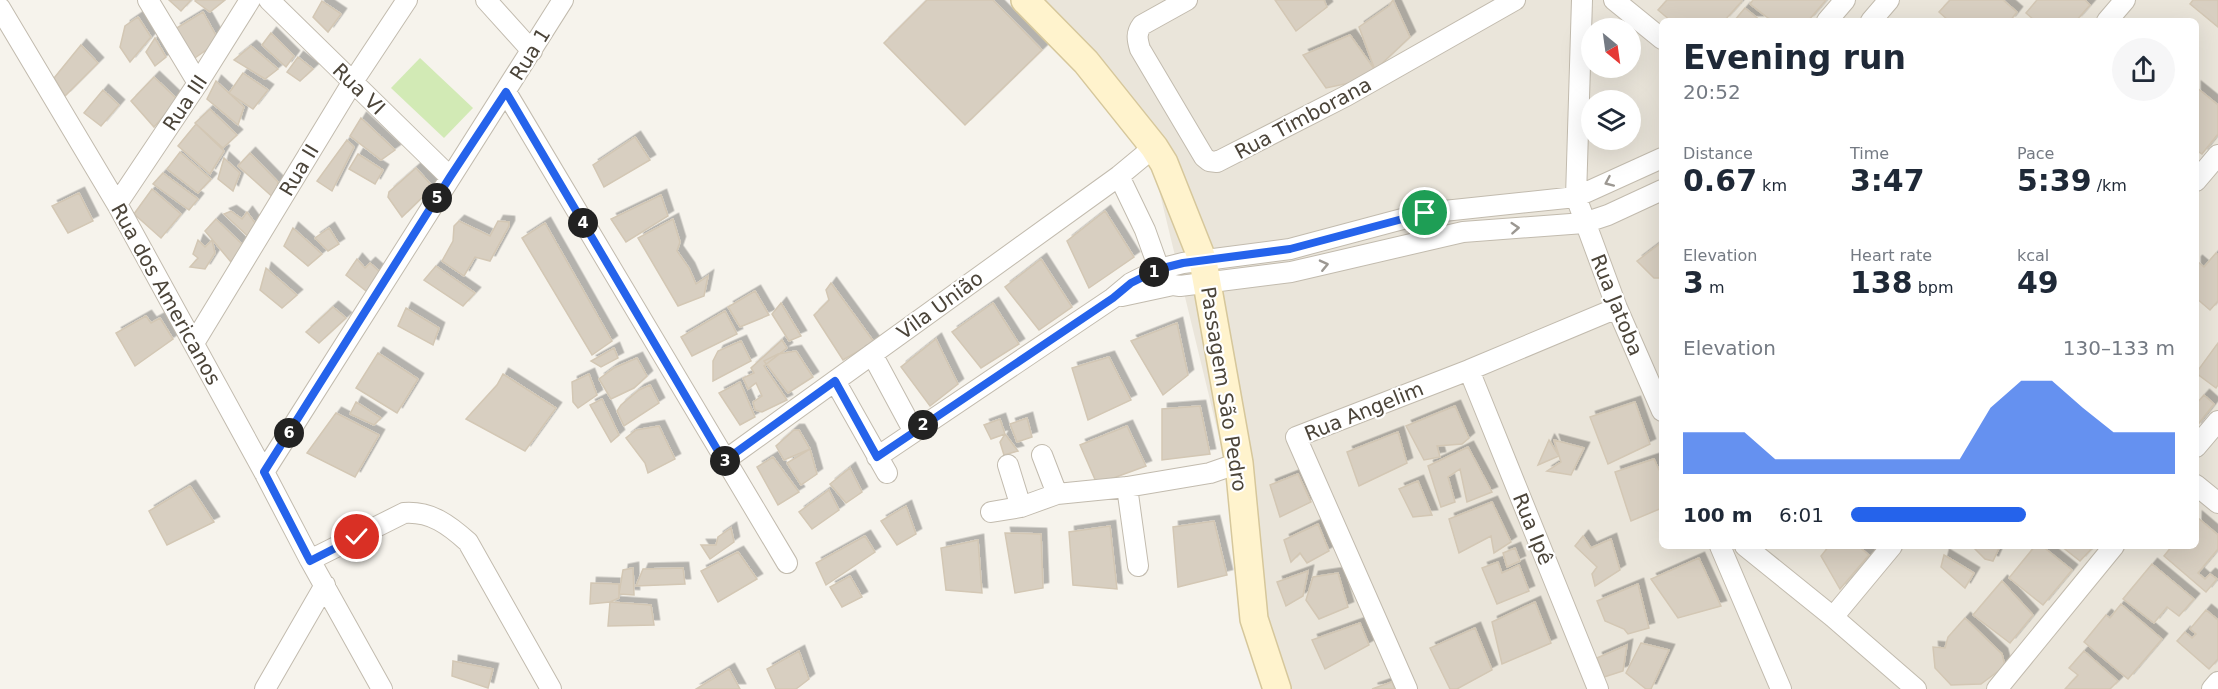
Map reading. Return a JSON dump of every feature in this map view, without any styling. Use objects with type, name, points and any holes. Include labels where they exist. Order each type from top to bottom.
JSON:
[{"type":"street","points":[[148,0],[198,83]]},
{"type":"street","name":"Rua III","points":[[117,204],[250,0]]},
{"type":"street","name":"Rua VI","points":[[269,0],[450,177]]},
{"type":"street","name":"Rua II","points":[[194,343],[352,83],[407,0]]},
{"type":"street","points":[[486,0],[532,51]]},
{"type":"street","name":"Rua 1","points":[[264,472],[563,0]]},
{"type":"street","name":"Passagem São Pedro","points":[[1024,0],[1086,62],[1154,147],[1164,163],[1205,272],[1239,463],[1254,619],[1277,689]]},
{"type":"street","name":"Rua Timborana","points":[[1187,0],[1142,25],[1138,30],[1137,39],[1140,49],[1204,157],[1209,161],[1217,162],[1346,96],[1515,0]]},
{"type":"street","name":"Rua Jatoba","points":[[1582,0],[1576,196],[1617,308],[1659,404]]},
{"type":"street","points":[[1614,0],[1659,37]]},
{"type":"street","points":[[1830,18],[1845,0]]},
{"type":"street","points":[[1874,18],[1889,0]]},
{"type":"street","points":[[2110,18],[2125,0]]},
{"type":"street","name":"Rua dos Americanos","points":[[0,8],[117,204],[264,472],[310,561],[382,689]]},
{"type":"street","points":[[506,92],[724,461],[787,563]]},
{"type":"street","name":"Vila União","points":[[724,461],[1119,176],[1154,147]]},
{"type":"street","points":[[2199,177],[2218,155]]},
{"type":"street","points":[[1113,298],[1173,285],[1180,286],[1205,272],[1425,213],[1576,196],[1659,159]]},
{"type":"street","points":[[1119,176],[1145,230],[1159,269]]},
{"type":"street","points":[[835,381],[882,465],[914,432],[1113,298],[1131,283],[1159,269],[1205,272],[1292,272],[1463,232],[1584,223],[1608,215],[1659,191]]},
{"type":"street","points":[[1290,249],[1292,272]]},
{"type":"street","name":"Rua Angelim","points":[[1407,689],[1296,437],[1617,308]]},
{"type":"street","points":[[872,354],[914,432]]},
{"type":"street","name":"Rua Ipê","points":[[1469,369],[1598,689]]},
{"type":"street","points":[[2199,443],[2218,421]]},
{"type":"street","points":[[1042,455],[1057,494]]},
{"type":"street","points":[[992,512],[1021,507],[1057,494],[1128,487],[1210,472],[1239,463]]},
{"type":"street","points":[[1008,465],[1021,507]]},
{"type":"street","points":[[1128,487],[1138,566]]},
{"type":"street","points":[[2199,487],[2218,503]]},
{"type":"street","points":[[310,561],[404,513],[417,512],[449,525],[468,542],[551,689]]},
{"type":"street","points":[[1721,549],[1781,689]]},
{"type":"street","points":[[1749,549],[1833,617],[1916,689]]},
{"type":"street","points":[[1833,617],[1890,549]]},
{"type":"street","points":[[1997,689],[2112,549]]},
{"type":"street","points":[[265,689],[325,585]]},
{"type":"street","points":[[2212,689],[2218,682]]},
{"type":"shaded area","points":[[1012,0],[2218,0],[2218,689],[1286,689],[1268,639],[1153,165],[1117,106]]},
{"type":"green space","points":[[420,58],[473,108],[444,138],[391,88]]},
{"type":"building","points":[[169,0],[191,0],[181,11]]},
{"type":"building","points":[[196,0],[225,0],[210,12]]},
{"type":"building","points":[[927,0],[993,0],[1042,50],[965,125],[884,43]]},
{"type":"building","points":[[1275,0],[1324,0],[1327,7],[1296,31]]},
{"type":"building","points":[[1393,0],[1410,37],[1375,70],[1359,27],[1389,6]]},
{"type":"building","points":[[1667,0],[1742,1],[1727,18],[1667,18],[1658,10]]},
{"type":"building","points":[[1753,0],[1826,0],[1811,18],[1768,18],[1750,4]]},
{"type":"building","points":[[1950,0],[2003,0],[2017,12],[2012,18],[1946,18],[1939,12]]},
{"type":"building","points":[[2037,0],[2085,0],[2090,5],[2079,18],[2032,18],[2026,13]]},
{"type":"building","points":[[2193,0],[2218,0],[2218,27],[2190,4]]},
{"type":"building","points":[[322,1],[341,14],[328,32],[313,17]]},
{"type":"building","points":[[1745,8],[1757,18],[1737,18]]},
{"type":"building","points":[[203,12],[219,41],[192,60],[175,29]]},
{"type":"building","points":[[138,17],[151,37],[130,62],[120,47],[125,26]]},
{"type":"building","points":[[271,33],[294,56],[286,67],[262,45]]},
{"type":"building","points":[[1350,35],[1375,70],[1354,82],[1326,88],[1303,55]]},
{"type":"building","points":[[155,38],[166,57],[155,66],[146,52]]},
{"type":"building","points":[[81,45],[98,63],[65,96],[54,78]]},
{"type":"building","points":[[251,46],[278,69],[265,79],[234,60]]},
{"type":"building","points":[[298,57],[313,69],[300,81],[287,72]]},
{"type":"building","points":[[243,73],[268,90],[253,109],[229,93]]},
{"type":"building","points":[[154,77],[178,100],[154,127],[131,101]]},
{"type":"building","points":[[216,81],[244,107],[238,125],[207,99]]},
{"type":"building","points":[[2199,89],[2218,105],[2218,134],[2202,154],[2199,152]]},
{"type":"building","points":[[103,90],[119,105],[101,126],[84,113]]},
{"type":"building","points":[[210,109],[237,135],[223,148],[195,123]]},
{"type":"building","points":[[361,118],[395,150],[381,160],[350,136]]},
{"type":"building","points":[[196,124],[224,151],[210,174],[178,146]]},
{"type":"building","points":[[635,137],[650,160],[604,187],[593,165]]},
{"type":"building","points":[[347,140],[354,147],[332,191],[317,181]]},
{"type":"building","points":[[180,152],[211,179],[198,193],[167,169]]},
{"type":"building","points":[[250,153],[278,182],[275,199],[238,166]]},
{"type":"building","points":[[358,154],[383,170],[375,184],[349,169]]},
{"type":"building","points":[[224,158],[240,173],[233,191],[218,179]]},
{"type":"building","points":[[416,168],[433,187],[402,217],[388,197],[389,192]]},
{"type":"building","points":[[163,173],[198,199],[189,210],[153,184]]},
{"type":"building","points":[[152,189],[181,214],[161,238],[134,214]]},
{"type":"building","points":[[79,193],[93,221],[68,233],[52,206]]},
{"type":"building","points":[[661,195],[668,216],[626,242],[611,219]]},
{"type":"building","points":[[231,211],[242,219],[247,212],[258,227],[253,241],[224,214]]},
{"type":"building","points":[[1105,211],[1134,257],[1089,288],[1067,241]]},
{"type":"building","points":[[216,219],[243,245],[231,262],[205,231]]},
{"type":"building","points":[[673,219],[680,242],[677,251],[689,268],[696,284],[708,276],[704,296],[678,306],[638,238]]},
{"type":"building","points":[[459,221],[490,236],[498,221],[509,222],[490,261],[475,257],[464,276],[442,261],[453,241],[454,226]]},
{"type":"building","points":[[545,223],[612,341],[592,355],[522,238]]},
{"type":"building","points":[[293,228],[322,254],[308,266],[284,246]]},
{"type":"building","points":[[329,228],[339,244],[328,251],[315,238]]},
{"type":"building","points":[[198,240],[205,247],[212,240],[215,253],[205,269],[190,267],[198,258],[193,254]]},
{"type":"building","points":[[1659,244],[1659,278],[1654,278],[1637,261]]},
{"type":"building","points":[[2216,253],[2218,255],[2218,301],[2210,310],[2199,301],[2199,263],[2204,267]]},
{"type":"building","points":[[357,259],[365,268],[370,263],[381,273],[370,294],[346,275]]},
{"type":"building","points":[[1041,259],[1072,307],[1039,330],[1005,287]]},
{"type":"building","points":[[436,266],[475,293],[463,306],[424,280]]},
{"type":"building","points":[[266,268],[297,295],[282,308],[260,290]]},
{"type":"building","points":[[831,283],[874,342],[843,360],[814,315],[829,300],[826,290]]},
{"type":"building","points":[[755,291],[769,315],[740,327],[728,307]]},
{"type":"building","points":[[781,303],[801,336],[789,341],[772,314]]},
{"type":"building","points":[[993,303],[1019,344],[981,368],[952,332]]},
{"type":"building","points":[[333,307],[346,318],[319,343],[306,332]]},
{"type":"building","points":[[406,308],[439,328],[433,345],[398,326]]},
{"type":"building","points":[[725,311],[737,334],[692,356],[681,337]]},
{"type":"building","points":[[146,316],[151,323],[160,318],[173,339],[135,366],[116,333]]},
{"type":"building","points":[[1177,323],[1188,375],[1163,395],[1131,341]]},
{"type":"building","points":[[936,339],[958,384],[930,406],[901,367]]},
{"type":"building","points":[[782,340],[787,348],[764,366],[787,400],[762,412],[755,410],[753,402],[762,396],[756,383],[748,389],[743,378],[754,373],[751,368]]},
{"type":"building","points":[[741,341],[751,361],[713,381],[713,361],[718,351]]},
{"type":"building","points":[[2218,343],[2218,385],[2216,388],[2199,375],[2199,369]]},
{"type":"building","points":[[614,348],[618,358],[601,367],[591,361]]},
{"type":"building","points":[[796,351],[813,377],[788,393],[764,361],[778,354]]},
{"type":"building","points":[[378,353],[418,379],[397,413],[356,388]]},
{"type":"building","points":[[1109,357],[1131,400],[1088,420],[1072,368]]},
{"type":"building","points":[[637,358],[647,376],[634,388],[611,399],[599,379],[614,368]]},
{"type":"building","points":[[503,374],[556,408],[525,451],[466,419],[497,385]]},
{"type":"building","points":[[589,374],[597,395],[578,408],[573,402],[572,382]]},
{"type":"building","points":[[740,382],[755,417],[740,425],[719,393]]},
{"type":"building","points":[[650,385],[659,403],[624,426],[617,411],[639,390]]},
{"type":"building","points":[[2204,395],[2214,404],[2199,423],[2199,401]]},
{"type":"building","points":[[602,399],[619,435],[611,442],[590,405]]},
{"type":"building","points":[[356,402],[381,418],[374,425],[350,414]]},
{"type":"building","points":[[1635,402],[1650,444],[1608,464],[1590,417]]},
{"type":"building","points":[[1200,406],[1210,454],[1162,460],[1162,409]]},
{"type":"building","points":[[1455,406],[1469,438],[1462,444],[1437,446],[1440,457],[1424,460],[1406,426]]},
{"type":"building","points":[[336,413],[379,435],[355,477],[307,453]]},
{"type":"building","points":[[1027,418],[1032,437],[1017,442],[1010,424]]},
{"type":"building","points":[[1000,419],[1005,434],[991,439],[984,425]]},
{"type":"building","points":[[659,426],[675,459],[648,473],[645,463],[626,438],[636,430]]},
{"type":"building","points":[[1127,426],[1146,466],[1097,484],[1080,445]]},
{"type":"building","points":[[794,430],[799,430],[810,449],[784,460],[776,446]]},
{"type":"building","points":[[1398,432],[1407,463],[1359,486],[1347,452]]},
{"type":"building","points":[[1005,434],[1018,451],[1004,455],[1000,442]]},
{"type":"building","points":[[1549,440],[1559,456],[1538,465]]},
{"type":"building","points":[[1554,440],[1584,448],[1571,475],[1547,471],[1561,462]]},
{"type":"building","points":[[1468,447],[1492,492],[1467,502],[1460,469],[1448,477],[1455,502],[1441,507],[1428,466]]},
{"type":"building","points":[[810,449],[817,474],[801,485],[787,463]]},
{"type":"building","points":[[773,457],[799,492],[778,505],[757,467]]},
{"type":"building","points":[[1654,459],[1659,470],[1659,509],[1631,521],[1615,472]]},
{"type":"building","points":[[850,468],[862,492],[846,503],[830,484]]},
{"type":"building","points":[[1298,474],[1311,502],[1280,517],[1270,485]]},
{"type":"building","points":[[1418,481],[1432,515],[1413,517],[1399,489]]},
{"type":"building","points":[[190,486],[214,522],[167,545],[149,511]]},
{"type":"building","points":[[829,490],[839,510],[812,529],[799,512]]},
{"type":"building","points":[[1492,502],[1511,542],[1494,553],[1491,536],[1459,553],[1449,519]]},
{"type":"building","points":[[906,506],[916,534],[897,545],[881,521]]},
{"type":"building","points":[[2199,519],[2218,535],[2218,549],[2198,573],[2205,579],[2210,574],[2217,579],[2206,592],[2164,556],[2170,549],[2199,549]]},
{"type":"building","points":[[1214,521],[1227,575],[1178,587],[1173,527]]},
{"type":"building","points":[[1318,524],[1329,551],[1307,563],[1300,553],[1291,562],[1284,540]]},
{"type":"building","points":[[1110,526],[1117,589],[1073,585],[1069,532]]},
{"type":"building","points":[[731,528],[734,542],[710,559],[701,545],[716,545],[718,537]]},
{"type":"building","points":[[1005,533],[1041,534],[1043,588],[1015,593]]},
{"type":"building","points":[[865,536],[875,552],[826,585],[816,563]]},
{"type":"building","points":[[1583,536],[1591,548],[1611,539],[1620,570],[1595,586],[1592,574],[1597,567],[1575,546]]},
{"type":"building","points":[[978,540],[982,593],[946,590],[941,548]]},
{"type":"building","points":[[1515,548],[1520,561],[1507,567],[1503,553]]},
{"type":"building","points":[[1827,549],[1862,549],[1869,555],[1840,589],[1821,556]]},
{"type":"building","points":[[1975,549],[1999,549],[1993,561],[1985,559]]},
{"type":"building","points":[[2033,549],[2046,549],[2072,570],[2043,605],[2009,578]]},
{"type":"building","points":[[2065,549],[2091,549],[2080,561]]},
{"type":"building","points":[[738,552],[757,579],[718,602],[701,571]]},
{"type":"building","points":[[1944,555],[1974,573],[1965,588],[1941,567]]},
{"type":"building","points":[[1699,558],[1721,606],[1678,618],[1651,579]]},
{"type":"building","points":[[1498,562],[1502,573],[1519,565],[1529,591],[1497,604],[1482,568]]},
{"type":"building","points":[[2152,564],[2194,599],[2179,616],[2167,607],[2154,623],[2123,599]]},
{"type":"building","points":[[633,568],[634,595],[619,594],[623,570]]},
{"type":"building","points":[[683,568],[685,584],[636,586],[643,569]]},
{"type":"building","points":[[1308,571],[1303,596],[1286,606],[1277,582]]},
{"type":"building","points":[[1338,573],[1348,607],[1319,619],[1306,600],[1313,577]]},
{"type":"building","points":[[850,576],[862,597],[842,607],[830,587]]},
{"type":"building","points":[[2002,581],[2033,615],[2010,643],[1973,615]]},
{"type":"building","points":[[591,583],[619,584],[619,598],[610,602],[590,604]]},
{"type":"building","points":[[1638,584],[1649,628],[1628,634],[1624,629],[1605,621],[1597,601]]},
{"type":"building","points":[[610,602],[651,605],[654,625],[608,626]]},
{"type":"building","points":[[1535,602],[1551,643],[1502,664],[1492,622]]},
{"type":"building","points":[[2121,604],[2162,639],[2128,679],[2084,642],[2106,615],[2110,618]]},
{"type":"building","points":[[2206,610],[2218,620],[2218,659],[2209,669],[2177,641],[2185,632],[2192,638],[2196,634],[2190,629]]},
{"type":"building","points":[[1965,618],[2002,654],[2005,666],[1981,684],[1951,685],[1935,668],[1933,647],[1945,648],[1948,637]]},
{"type":"building","points":[[1360,623],[1369,645],[1325,669],[1312,640]]},
{"type":"building","points":[[1475,628],[1492,670],[1457,689],[1450,689],[1430,648]]},
{"type":"building","points":[[1641,643],[1669,650],[1651,689],[1646,689],[1626,673]]},
{"type":"building","points":[[1627,645],[1623,671],[1604,677],[1597,658]]},
{"type":"building","points":[[799,651],[809,679],[796,689],[776,689],[767,669]]},
{"type":"building","points":[[2084,651],[2118,681],[2110,689],[2065,689],[2078,675],[2069,668]]},
{"type":"building","points":[[453,661],[493,669],[488,688],[452,676]]},
{"type":"building","points":[[729,669],[740,689],[696,689]]},
{"type":"building","points":[[1392,682],[1395,689],[1372,689]]},
{"type":"route","points":[[357,537],[310,561],[264,472],[506,92],[724,461],[835,381],[877,457],[1113,298],[1131,283],[1159,269],[1183,263],[1290,249],[1425,213]]}]
